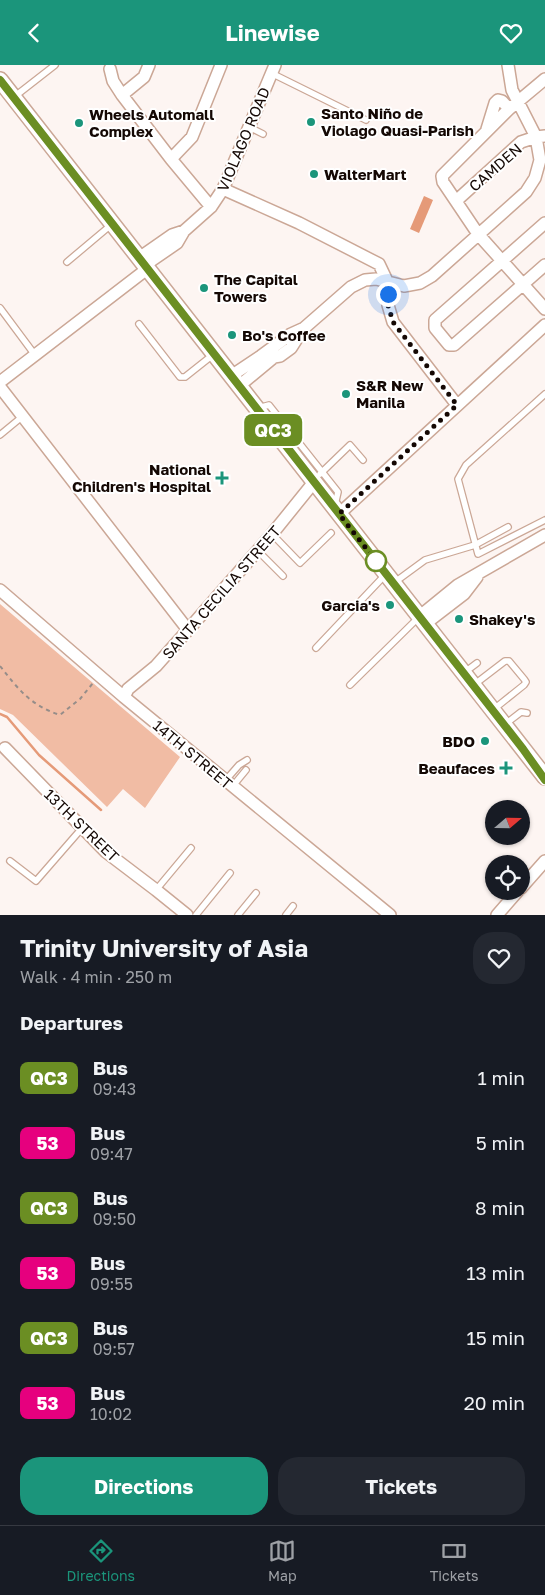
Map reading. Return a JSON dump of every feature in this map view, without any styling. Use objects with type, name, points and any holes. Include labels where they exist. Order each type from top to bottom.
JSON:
[{"type":"main road","points":[[0,80],[235,381],[266,405],[320,473],[337,511],[544,777]]},
{"type":"street","points":[[122,95],[144,77],[149,65]]},
{"type":"street","points":[[171,159],[192,137],[221,65]]},
{"type":"street","points":[[267,359],[280,356],[291,348],[304,329],[351,287],[364,280],[376,279],[404,285],[420,283],[432,276],[526,192],[535,178],[540,160],[541,136],[513,106],[507,65]]},
{"type":"street","points":[[110,69],[113,81],[122,95],[171,159],[212,207]]},
{"type":"street","name":"VIOLAGO ROAD","points":[[0,382],[144,264],[177,243],[184,231],[212,207],[223,189],[273,69]]},
{"type":"street","points":[[545,79],[513,106],[442,175],[443,182],[478,234],[545,309]]},
{"type":"street","name":"CAMDEN","points":[[456,201],[521,142],[541,136]]},
{"type":"street","points":[[223,189],[299,223],[379,264],[388,283],[388,305],[393,322],[457,405]]},
{"type":"street","points":[[545,223],[435,320],[435,328],[449,345],[456,344],[545,265]]},
{"type":"street","points":[[337,511],[545,325]]},
{"type":"street","points":[[235,381],[267,359],[291,334],[304,329]]},
{"type":"street","points":[[0,387],[86,490],[188,630]]},
{"type":"street","name":"SANTA CECILIA STREET","points":[[124,697],[128,689],[156,667],[272,534],[320,473]]},
{"type":"street","points":[[422,620],[464,594],[481,571],[545,535]]},
{"type":"street","name":"14TH STREET","points":[[0,590],[124,697],[390,915]]},
{"type":"street","name":"13TH STREET","points":[[5,748],[106,852],[159,896],[187,915]]},
{"type":"street","points":[[530,878],[545,861]]},
{"type":"street","points":[[497,915],[510,900]]},
{"type":"lane","points":[[14,97],[55,65]]},
{"type":"lane","points":[[273,69],[366,120]]},
{"type":"lane","points":[[249,127],[263,134]]},
{"type":"lane","points":[[67,262],[112,224]]},
{"type":"lane","points":[[0,308],[35,355]]},
{"type":"lane","points":[[139,324],[180,377],[186,377],[214,354]]},
{"type":"lane","points":[[545,394],[466,465],[458,479],[478,555],[545,520]]},
{"type":"lane","points":[[0,435],[23,416]]},
{"type":"lane","points":[[320,473],[350,445],[363,461]]},
{"type":"lane","points":[[316,648],[390,579],[425,559],[475,545],[508,527]]},
{"type":"lane","points":[[272,534],[300,563],[331,533]]},
{"type":"lane","points":[[257,550],[283,576]]},
{"type":"lane","points":[[350,685],[422,620]]},
{"type":"lane","points":[[473,686],[505,661],[509,661],[524,679],[526,682],[524,685],[492,711]]},
{"type":"lane","points":[[463,673],[477,663]]},
{"type":"lane","points":[[504,725],[521,712],[527,713]]},
{"type":"lane","points":[[229,784],[239,765],[248,761]]},
{"type":"lane","points":[[229,784],[246,770]]},
{"type":"lane","points":[[10,861],[36,881],[83,827]]},
{"type":"lane","points":[[159,896],[191,848]]},
{"type":"lane","points":[[196,915],[230,873]]},
{"type":"lane","points":[[238,915],[256,893]]},
{"type":"lane","points":[[286,915],[293,907]]},
{"type":"path","points":[[0,666],[24,696],[46,710],[60,715],[80,699],[99,676]]},
{"type":"shaded area","points":[[424,196],[433,200],[419,233],[410,229]]},
{"type":"shaded area","points":[[0,604],[180,757],[145,808],[123,789],[107,807],[13,715],[0,709]]},
{"type":"waterway","points":[[0,714],[7,717],[39,755],[101,810]]},
{"type":"bus line","name":"QC3","points":[[0,80],[523,749],[545,780]]},
{"type":"place","name":"Santo Niño de Violago Quasi-Parish","points":[[311,122]]},
{"type":"place","name":"Wheels Automall Complex","points":[[79,123]]},
{"type":"place","name":"WalterMart","points":[[314,174]]},
{"type":"place","name":"The Capital Towers","points":[[204,288]]},
{"type":"place","name":"Bo's Coffee","points":[[232,335]]},
{"type":"place","name":"S&R New Manila","points":[[346,394]]},
{"type":"place","name":"National Children's Hospital","points":[[222,478]]},
{"type":"place","name":"Garcia's","points":[[390,605]]},
{"type":"place","name":"Shakey's","points":[[459,619]]},
{"type":"place","name":"BDO","points":[[485,741]]},
{"type":"place","name":"Beaufaces","points":[[506,768]]},
{"type":"route","points":[[376,561],[339,514],[457,405],[393,322],[388,305],[388,294]]}]
